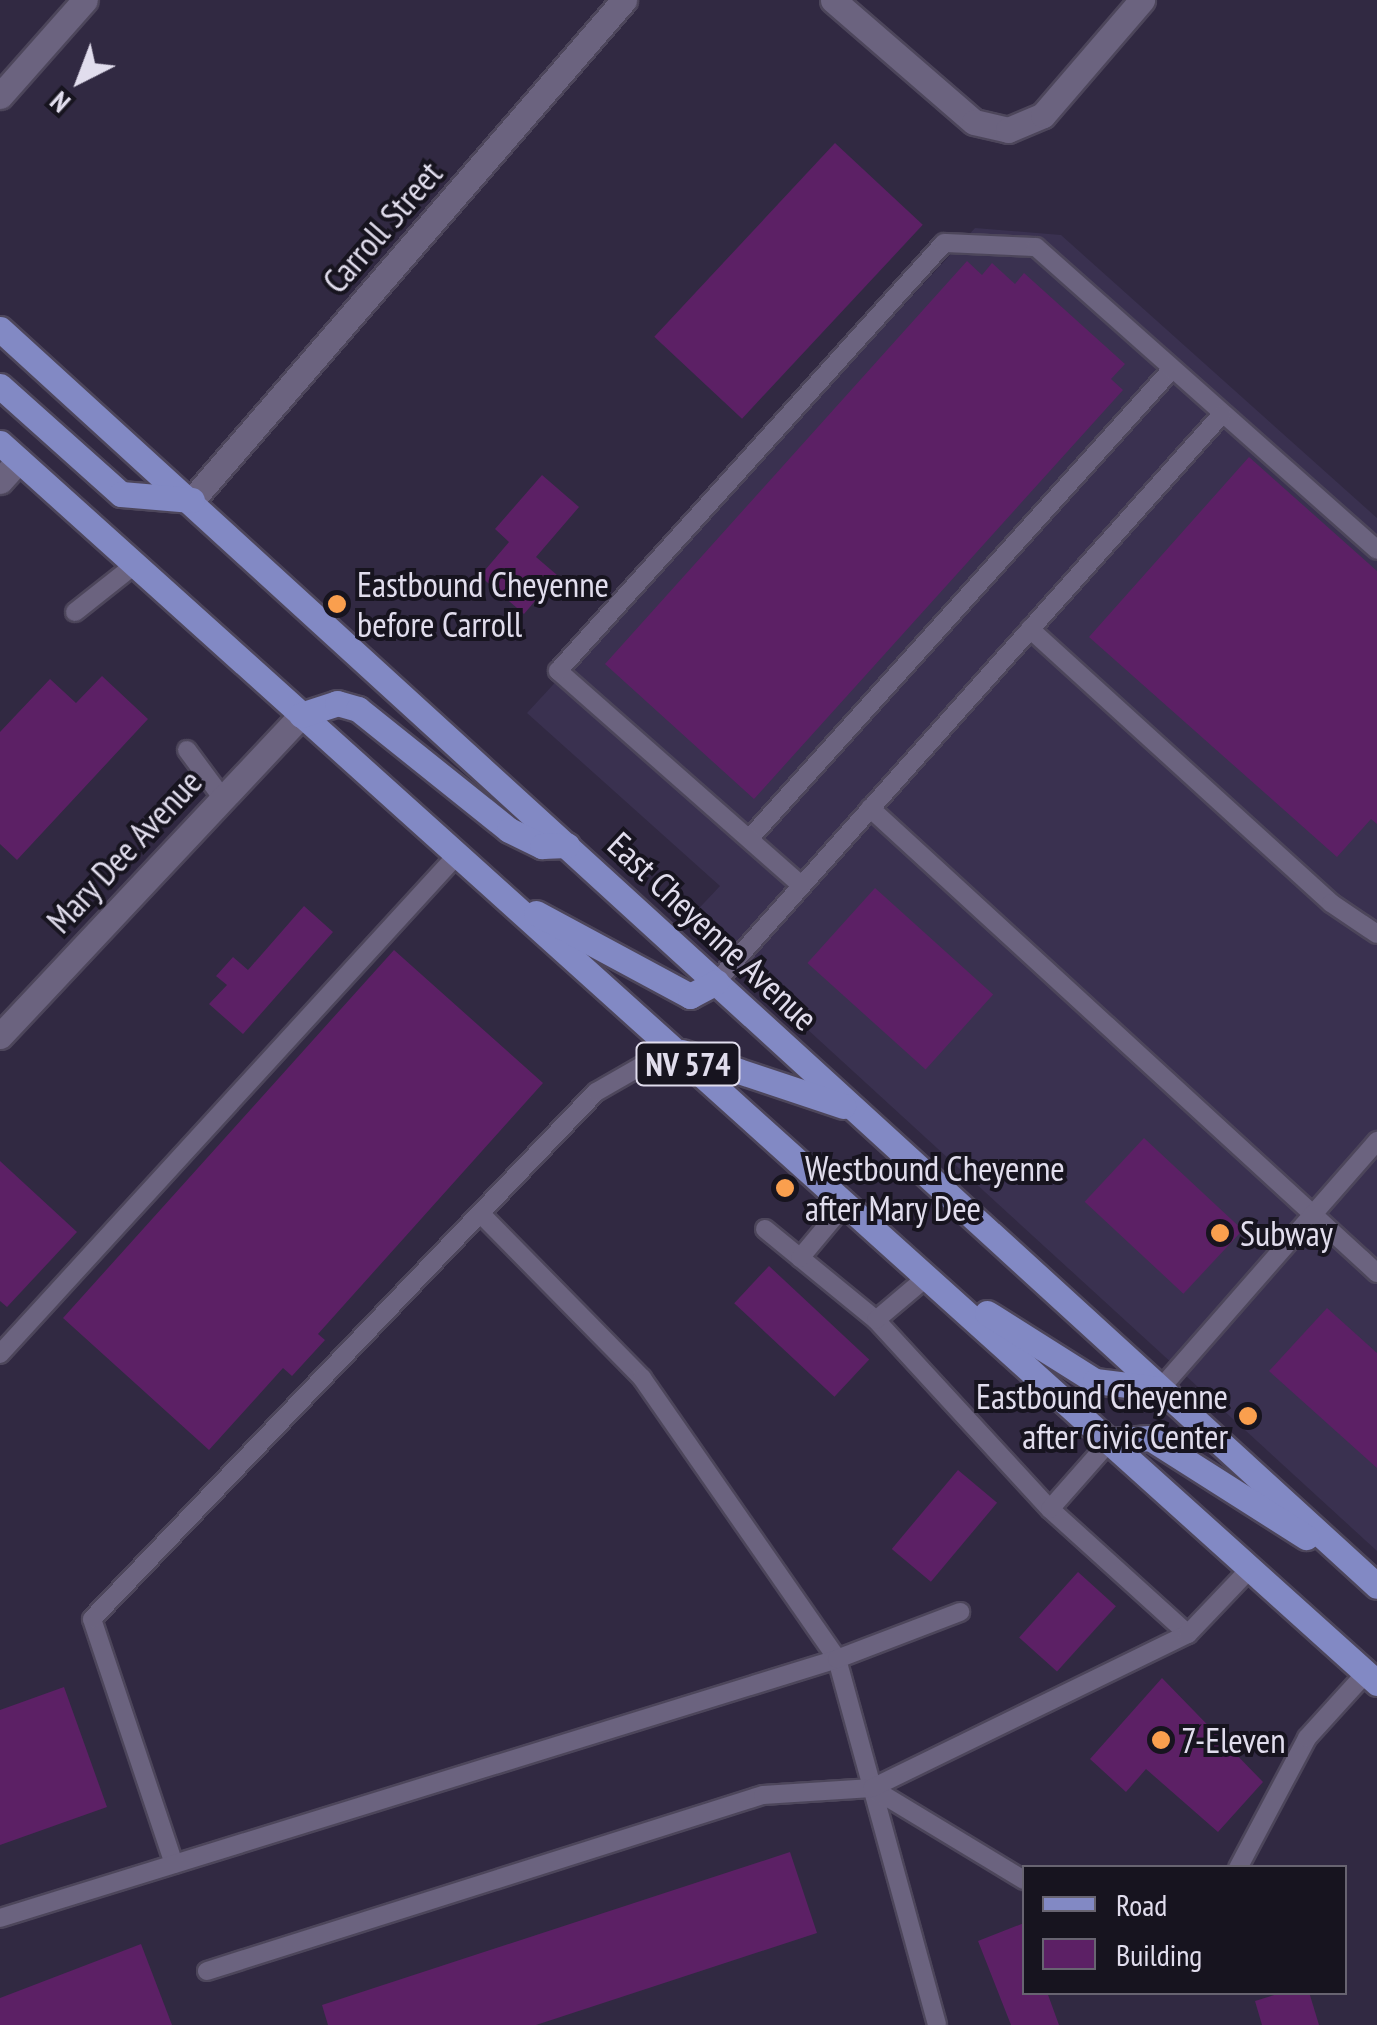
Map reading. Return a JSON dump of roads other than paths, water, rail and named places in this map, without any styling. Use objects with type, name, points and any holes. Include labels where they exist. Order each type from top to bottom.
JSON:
[{"type":"main road","name":"East Cheyenne Avenue","points":[[0,329],[192,500],[1377,1586]]},
{"type":"main road","points":[[0,386],[121,494],[192,500]]},
{"type":"main road","name":"NV 574","points":[[10,451],[133,566],[846,1202],[1371,1678]]},
{"type":"main road","points":[[302,715],[337,704],[358,709],[509,830],[542,846],[567,844]]},
{"type":"main road","points":[[505,897],[690,996],[716,982]]},
{"type":"main road","points":[[671,1049],[861,1114]]},
{"type":"main road","points":[[928,1276],[1096,1381],[1160,1389]]},
{"type":"main road","points":[[1110,1441],[1150,1438],[1357,1568]]},
{"type":"street","points":[[0,96],[85,0]]},
{"type":"street","name":"Carroll Street","points":[[192,500],[624,0]]},
{"type":"street","points":[[833,0],[974,122],[1008,130],[1042,114],[1142,0]]},
{"type":"street","points":[[0,481],[10,451]]},
{"type":"street","name":"Mary Dee Avenue","points":[[0,1036],[221,796],[302,715]]},
{"type":"lane","points":[[801,885],[558,672],[944,243],[1036,247],[1377,550]]},
{"type":"lane","points":[[749,839],[1172,369]]},
{"type":"lane","points":[[716,982],[1222,414]]},
{"type":"lane","points":[[74,612],[133,566]]},
{"type":"lane","points":[[1030,629],[1331,904],[1377,934]]},
{"type":"lane","points":[[187,750],[221,796]]},
{"type":"lane","points":[[870,808],[1377,1273]]},
{"type":"lane","points":[[0,1354],[457,855]]},
{"type":"lane","points":[[174,1864],[92,1620],[596,1092],[671,1049]]},
{"type":"lane","points":[[1160,1389],[1377,1140]]},
{"type":"lane","points":[[800,1258],[846,1202]]},
{"type":"lane","points":[[481,1214],[642,1378],[837,1660],[937,2025]]},
{"type":"lane","points":[[764,1229],[876,1320],[1050,1509],[1188,1634]]},
{"type":"lane","points":[[876,1320],[928,1276]]},
{"type":"lane","points":[[1050,1509],[1110,1441]]},
{"type":"lane","points":[[207,1971],[762,1795],[872,1788],[1188,1634],[1250,1568]]},
{"type":"lane","points":[[0,1918],[837,1660],[960,1612]]},
{"type":"lane","points":[[1240,1865],[1308,1738],[1371,1678]]},
{"type":"lane","points":[[872,1788],[1022,1879]]},
{"type":"place","name":"Eastbound Cheyenne before Carroll","points":[[337,604]]},
{"type":"place","name":"Westbound Cheyenne after Mary Dee","points":[[785,1188]]},
{"type":"place","name":"Subway","points":[[1220,1233]]},
{"type":"place","name":"Eastbound Cheyenne after Civic Center","points":[[1248,1416]]},
{"type":"place","name":"7-Eleven","points":[[1161,1740]]}]
